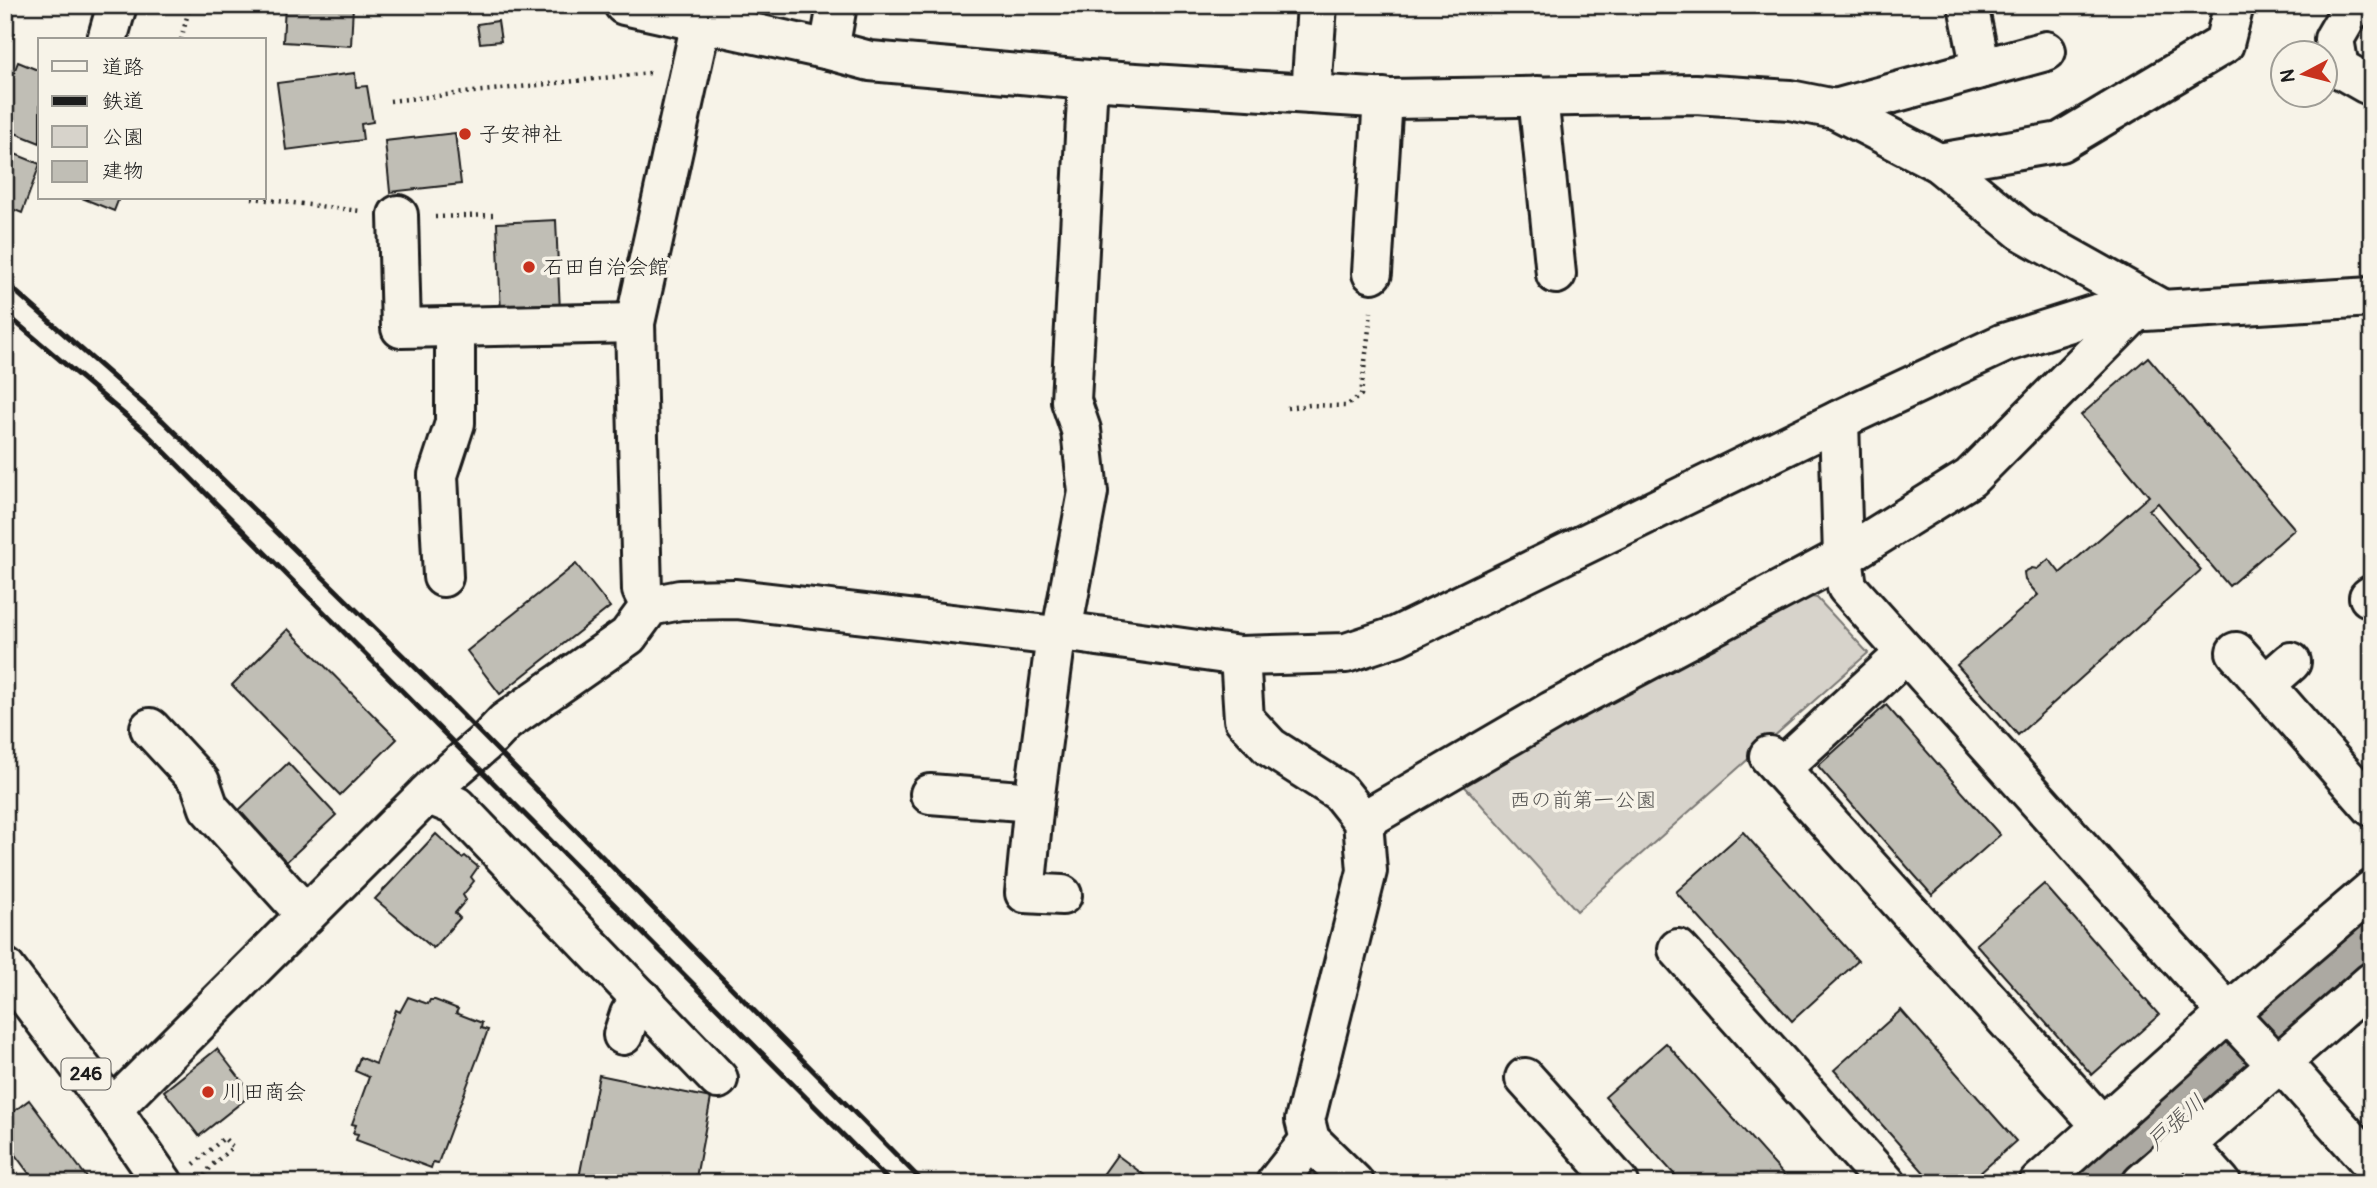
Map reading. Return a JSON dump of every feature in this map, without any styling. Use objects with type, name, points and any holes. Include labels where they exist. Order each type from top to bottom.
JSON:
[{"type":"main road","points":[[108,38],[117,5]]},
{"type":"main road","points":[[624,5],[870,61],[1088,80],[1383,98],[1695,94],[1790,100],[1835,109],[1939,163],[2022,231],[2149,311]]},
{"type":"main road","points":[[830,50],[837,5]]},
{"type":"main road","points":[[1311,94],[1317,5]]},
{"type":"main road","points":[[1968,5],[1981,69]]},
{"type":"main road","points":[[1939,163],[2060,142],[2224,44],[2234,5]]},
{"type":"main road","points":[[2366,5],[2351,8],[2334,38],[2339,68],[2367,84],[2372,83]]},
{"type":"main road","points":[[650,606],[642,590],[635,323],[701,22]]},
{"type":"main road","points":[[1835,109],[2046,51]]},
{"type":"main road","points":[[1027,893],[1034,802],[1059,634],[1088,492],[1081,430],[1071,401],[1088,80]]},
{"type":"main road","points":[[1538,96],[1556,274]]},
{"type":"main road","points":[[1372,273],[1383,98]]},
{"type":"main road","points":[[398,215],[401,328],[635,323]]},
{"type":"main road","points":[[112,1109],[428,794],[505,722],[628,636],[650,606],[680,600],[736,599],[1240,656],[1346,653],[1397,636],[1839,420],[2004,343],[2096,314],[2372,298]]},
{"type":"main road","points":[[1363,821],[1552,711],[1843,557],[1970,478],[2149,311]]},
{"type":"main road","points":[[443,577],[438,475],[455,423],[455,327]]},
{"type":"main road","points":[[1839,420],[1843,557],[1847,587],[2228,1013],[2277,1065],[2288,1070],[2372,1164]]},
{"type":"main road","points":[[2236,652],[2278,674],[2372,807]]},
{"type":"main road","points":[[1906,653],[1775,762],[2102,1126]]},
{"type":"main road","points":[[1240,656],[1244,719],[1270,747],[1340,792],[1363,821],[1367,871],[1305,1120],[1310,1140],[1354,1183]]},
{"type":"main road","points":[[150,728],[200,782],[209,808],[306,915]]},
{"type":"main road","points":[[952,787],[1034,802]]},
{"type":"main road","points":[[428,794],[456,806],[718,1079]]},
{"type":"main road","points":[[2039,1183],[2228,1013],[2372,890]]},
{"type":"main road","points":[[1678,949],[1886,1183]]},
{"type":"main road","name":"246","points":[[5,968],[112,1109],[176,1176]]},
{"type":"main road","points":[[2142,1183],[2372,982]]},
{"type":"main road","points":[[623,1035],[630,1014],[642,999]]},
{"type":"main road","points":[[1525,1078],[1619,1183]]},
{"type":"main road","points":[[1276,1183],[1310,1140]]},
{"type":"main road","points":[[2186,1144],[2221,1183]]},
{"type":"path","points":[[182,38],[190,5]]},
{"type":"path","points":[[390,101],[692,67]]},
{"type":"path","points":[[266,200],[422,218],[494,215]]},
{"type":"path","points":[[1287,408],[1310,405],[1346,406],[1360,395],[1374,288],[1372,273]]},
{"type":"path","points":[[176,1176],[224,1138],[233,1147],[211,1167],[201,1183]]},
{"type":"green space","name":"西の前第一公園","points":[[1801,595],[1817,598],[1868,653],[1577,911],[1459,780]]},
{"type":"building","points":[[285,5],[353,5],[351,46],[283,42]]},
{"type":"building","points":[[498,21],[501,41],[480,43],[477,24]]},
{"type":"building","points":[[18,62],[38,70],[38,142],[5,129],[5,95]]},
{"type":"building","points":[[355,73],[356,87],[367,86],[373,122],[361,124],[363,140],[286,150],[277,83]]},
{"type":"building","points":[[455,133],[461,184],[390,192],[385,141]]},
{"type":"building","points":[[5,150],[38,163],[38,169],[22,213],[5,206]]},
{"type":"building","points":[[87,200],[118,200],[114,211]]},
{"type":"building","name":"石田自治会館","points":[[556,220],[560,312],[501,314],[497,223]]},
{"type":"building","points":[[2148,357],[2295,529],[2229,586],[2158,503],[2149,510],[2201,570],[2018,735],[1957,665],[2038,595],[2025,580],[2024,572],[2037,569],[2049,559],[2060,573],[2149,496],[2081,415]]},
{"type":"building","points":[[576,564],[610,607],[500,694],[467,651]]},
{"type":"building","points":[[288,629],[397,739],[340,795],[232,685]]},
{"type":"building","points":[[1886,705],[2000,835],[1932,895],[1818,766]]},
{"type":"building","points":[[288,763],[336,815],[286,862],[239,810]]},
{"type":"building","points":[[1743,832],[1858,961],[1792,1021],[1676,892]]},
{"type":"building","points":[[436,834],[462,858],[465,856],[478,867],[471,877],[474,881],[463,895],[466,900],[455,913],[460,918],[433,948],[375,899]]},
{"type":"building","points":[[2044,884],[2159,1015],[2092,1075],[1976,944]]},
{"type":"building","points":[[408,997],[428,1004],[430,1000],[435,1000],[458,1009],[456,1013],[482,1023],[481,1028],[488,1030],[438,1163],[433,1162],[431,1168],[356,1140],[358,1134],[353,1133],[356,1125],[352,1124],[369,1077],[355,1071],[360,1057],[376,1064],[396,1010],[400,1012]]},
{"type":"building","points":[[1901,1010],[2016,1141],[1969,1183],[1933,1183],[1834,1070]]},
{"type":"building","points":[[1666,1043],[1791,1183],[1682,1183],[1605,1097]]},
{"type":"building","name":"川田商会","points":[[217,1049],[252,1094],[199,1136],[164,1091]]},
{"type":"building","points":[[599,1075],[711,1098],[695,1183],[578,1183]]},
{"type":"building","points":[[29,1100],[91,1183],[36,1183],[5,1141],[5,1118]]},
{"type":"building","points":[[1117,1155],[1155,1183],[1097,1183]]},
{"type":"building","points":[[1519,1176],[1525,1183],[1511,1183]]},
{"type":"waterway","name":"戸張川","points":[[2280,1029],[2372,947]]},
{"type":"waterway","name":"戸張川","points":[[2108,1183],[2244,1061]]},
{"type":"railway","points":[[5,282],[163,421],[429,681],[924,1183]]},
{"type":"railway","points":[[5,313],[145,432],[891,1183]]},
{"type":"place","name":"子安神社","points":[[465,134]]},
{"type":"place","name":"石田自治会館","points":[[529,267]]},
{"type":"place","name":"川田商会","points":[[208,1092]]}]
